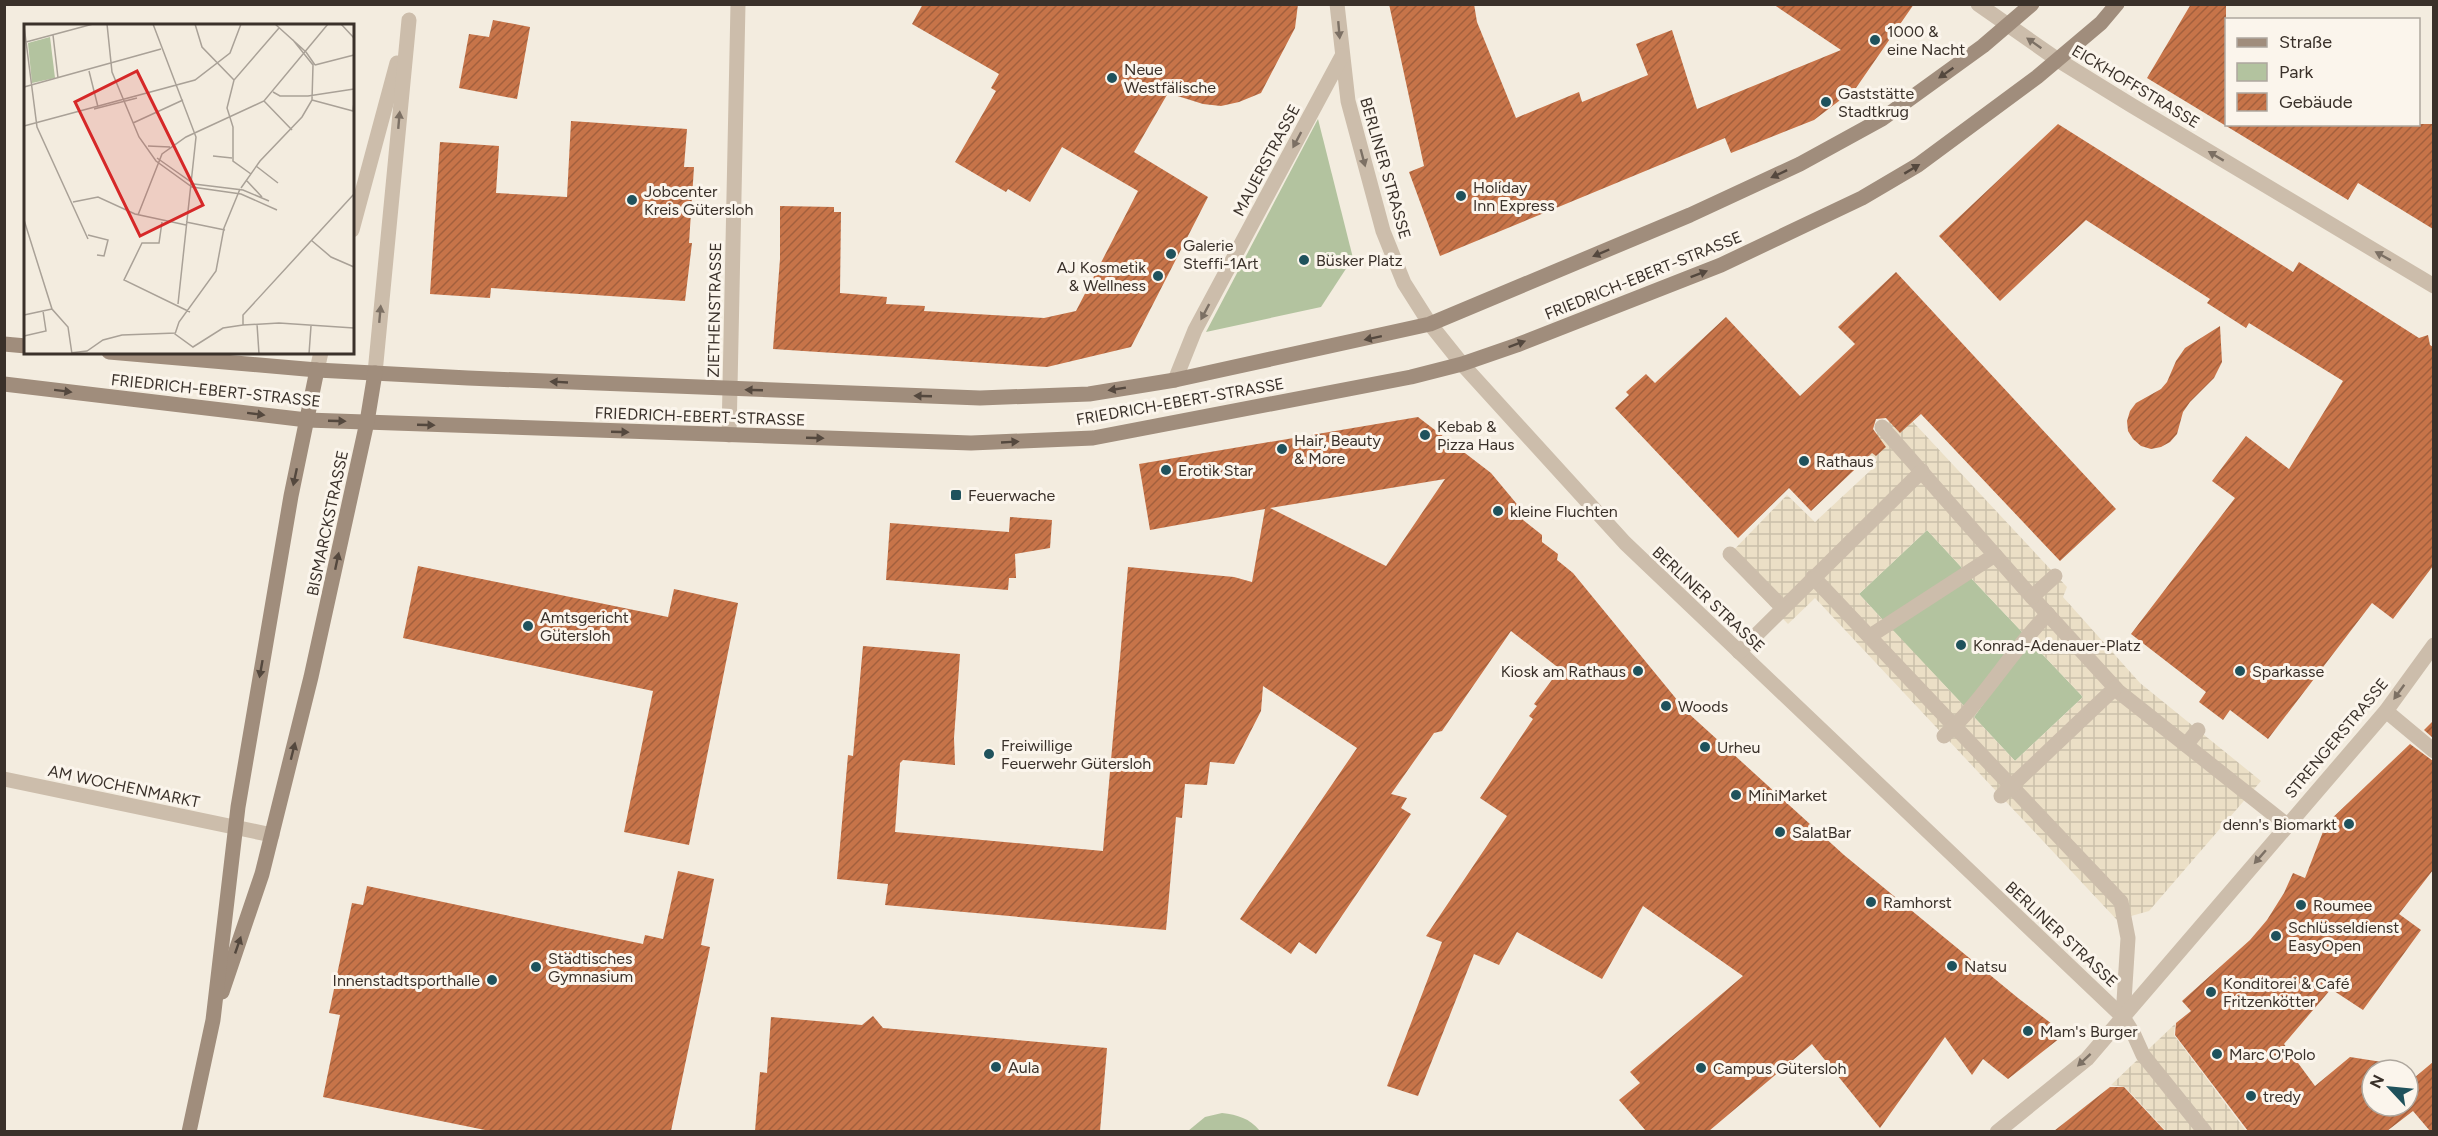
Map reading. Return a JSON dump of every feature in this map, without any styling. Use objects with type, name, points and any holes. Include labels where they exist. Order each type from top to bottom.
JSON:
[{"type":"main road","name":"FRIEDRICH-EBERT-STRASSE","points":[[132,354],[317,370],[730,390],[980,398],[1089,393],[1175,380],[1430,324],[1690,215],[1800,164],[1882,119],[2009,26],[2032,4]]},
{"type":"main road","name":"FRIEDRICH-EBERT-STRASSE","points":[[4,384],[307,420],[971,443],[1092,438],[1412,377],[1462,364],[1721,265],[1830,215],[1918,165],[2058,60],[2101,23],[2117,4]]},
{"type":"main road","points":[[4,344],[24,346]]},
{"type":"main road","name":"BISMARCKSTRASSE","points":[[189,1131],[213,1020],[235,828],[291,496],[317,370]]},
{"type":"main road","name":"BISMARCKSTRASSE","points":[[213,1020],[262,874],[272,835],[311,677],[367,422],[375,373]]},
{"type":"street","name":"ZIETHENSTRASSE","points":[[729,435],[738,4]]},
{"type":"street","name":"BERLINER STRASSE","points":[[1337,4],[1348,101],[1383,231],[1404,283],[1430,324],[1462,364],[1624,543],[2123,1017],[2143,1055],[2205,1131]]},
{"type":"street","name":"EICKHOFFSTRASSE","points":[[1978,4],[2058,60],[2433,286]]},
{"type":"street","name":"BISMARCKSTRASSE","points":[[354,222],[410,12]]},
{"type":"street","name":"BISMARCKSTRASSE","points":[[375,373],[410,12]]},
{"type":"street","name":"MAUERSTRASSE","points":[[1175,380],[1195,330],[1342,56]]},
{"type":"street","name":"BISMARCKSTRASSE","points":[[317,370],[321,354]]},
{"type":"street","points":[[1882,427],[2115,688],[2287,825]]},
{"type":"street","points":[[1739,652],[1922,471]]},
{"type":"street","points":[[1730,554],[1783,608]]},
{"type":"street","points":[[1870,636],[1995,555]]},
{"type":"street","points":[[2032,597],[2055,576]]},
{"type":"street","points":[[1813,577],[1870,636],[1950,731],[2006,791],[2044,831],[2121,902],[2128,939],[2123,1017]]},
{"type":"street","points":[[1950,731],[1969,713],[2026,636],[2048,614]]},
{"type":"street","name":"STRENGERSTRASSE","points":[[1996,1131],[2086,1059],[2386,711],[2433,645]]},
{"type":"street","points":[[2006,791],[2115,688]]},
{"type":"street","points":[[2386,711],[2433,751]]},
{"type":"street","points":[[2186,745],[2198,730]]},
{"type":"street","name":"AM WOCHENMARKT","points":[[4,779],[272,835]]},
{"type":"green space","points":[[1318,119],[1353,258],[1321,307],[1206,332]]},
{"type":"green space","points":[[1927,530],[1963,569],[1883,620],[1859,594]]},
{"type":"green space","points":[[1970,577],[2023,633],[1966,708],[1891,629]]},
{"type":"green space","points":[[2029,640],[2083,697],[2015,761],[1974,717]]},
{"type":"green space","points":[[1222,1113],[1243,1118],[1260,1131],[1188,1131],[1205,1117]]},
{"type":"shaded area","points":[[1901,409],[2067,587],[2063,597],[2140,683],[2261,781],[2149,911],[2117,920],[1815,598],[1788,624],[1725,559],[1787,495],[1815,522],[1871,470],[1856,454]],"holes":[[[1927,530],[1963,569],[1883,620],[1859,594]],[[1970,577],[2023,633],[1966,708],[1892,629]],[[2029,640],[2083,697],[2015,761],[1974,717]]]},
{"type":"shaded area","points":[[2175,1024],[2174,1035],[2246,1131],[2166,1131],[2125,1087],[2111,1085]]},
{"type":"building","points":[[923,4],[1298,4],[1295,28],[1261,93],[1221,106],[1203,104],[1168,93],[1134,152],[1208,197],[1131,347],[1047,367],[773,349],[780,259],[780,206],[834,207],[834,212],[841,212],[840,293],[887,297],[886,304],[925,306],[924,311],[1044,318],[1076,311],[1138,191],[1062,147],[1030,202],[1008,189],[1006,192],[955,162],[996,91],[991,88],[999,74],[912,24]]},
{"type":"building","points":[[1389,4],[1474,4],[1477,22],[1516,118],[1579,92],[1582,102],[1648,75],[1636,44],[1672,30],[1697,109],[1841,50],[1773,4],[1914,4],[1856,88],[1814,120],[1731,153],[1725,138],[1440,256],[1409,172],[1424,166]]},
{"type":"building","points":[[2191,4],[2226,4],[2225,125],[2147,78]]},
{"type":"building","points":[[493,20],[530,27],[517,99],[459,88],[469,34],[489,37]]},
{"type":"building","points":[[571,121],[687,129],[684,167],[694,167],[689,243],[692,243],[685,301],[491,288],[490,298],[430,294],[440,142],[499,146],[496,193],[567,197]]},
{"type":"building","points":[[2058,124],[2293,272],[2299,262],[2419,338],[2428,335],[2430,345],[2433,347],[2433,566],[2393,619],[2372,603],[2268,739],[2230,710],[2223,720],[2199,702],[2206,692],[2131,634],[2235,498],[2212,481],[2246,436],[2289,469],[2343,381],[2249,323],[2246,328],[2207,303],[2210,299],[2086,220],[2000,301],[1939,236]]},
{"type":"building","points":[[2420,124],[2433,124],[2433,229],[2358,183],[2348,200],[2226,126],[2420,126]]},
{"type":"building","points":[[1896,272],[2116,509],[2060,561],[1921,414],[1900,433],[1886,418],[1876,419],[1873,429],[1886,447],[1876,456],[1872,453],[1811,511],[1789,488],[1738,538],[1615,408],[1629,395],[1626,392],[1646,374],[1655,383],[1726,317],[1800,396],[1855,344],[1838,327]]},
{"type":"building","points":[[2220,326],[2222,362],[2214,378],[2183,412],[2177,434],[2170,442],[2151,449],[2141,446],[2128,431],[2127,421],[2130,411],[2136,403],[2161,389],[2185,348]]},
{"type":"building","points":[[1418,417],[1491,473],[1526,515],[1523,520],[1542,535],[1542,542],[1558,554],[1557,560],[1573,573],[1687,712],[1844,855],[2065,1034],[2008,1079],[1983,1059],[1972,1075],[1945,1037],[1880,1128],[1812,1044],[1709,1131],[1646,1131],[1619,1100],[1640,1083],[1630,1072],[1743,976],[1643,906],[1602,979],[1517,932],[1499,965],[1474,954],[1418,1096],[1387,1086],[1442,942],[1426,936],[1507,816],[1480,798],[1533,719],[1529,716],[1537,706],[1534,704],[1560,669],[1511,631],[1442,731],[1434,733],[1391,794],[1407,798],[1401,808],[1411,814],[1316,954],[1299,942],[1291,954],[1240,919],[1357,748],[1263,686],[1261,711],[1234,764],[1210,762],[1207,785],[1185,784],[1182,818],[1176,817],[1166,930],[885,905],[888,884],[837,879],[848,755],[853,756],[863,646],[960,654],[954,738],[955,765],[903,760],[900,763],[895,832],[1103,851],[1128,567],[1234,577],[1252,582],[1265,509],[1150,530],[1139,464]],"holes":[[[1445,479],[1386,566],[1270,508]]]},
{"type":"building","points":[[1010,517],[1052,520],[1050,548],[1015,554],[1016,578],[1009,578],[1008,590],[886,580],[890,523],[1009,532]]},
{"type":"building","points":[[418,566],[668,617],[674,589],[738,603],[689,845],[624,832],[653,691],[403,638]]},
{"type":"building","points":[[2433,721],[2433,738],[2424,730]]},
{"type":"building","points":[[2410,744],[2433,761],[2433,870],[2399,914],[2421,930],[2363,1010],[2331,989],[2284,1044],[2315,1086],[2350,1057],[2360,1059],[2360,1118],[2404,1118],[2387,1131],[2248,1131],[2175,1035],[2176,1023],[2191,1011],[2182,1001],[2250,940],[2267,920],[2284,893],[2293,873],[2305,878],[2326,824]]},
{"type":"building","name":"Innenstadtsporthalle","points":[[678,871],[714,879],[701,945],[710,947],[671,1131],[490,1131],[323,1097],[340,1015],[329,1013],[352,903],[363,905],[367,886],[643,944],[645,935],[663,939]]},
{"type":"building","name":"Aula","points":[[873,1016],[883,1028],[1107,1048],[1100,1131],[755,1131],[760,1072],[767,1073],[771,1017],[862,1025]]},
{"type":"building","points":[[2433,1062],[2433,1131],[2430,1131],[2419,1118],[2420,1073]]},
{"type":"building","points":[[2110,1087],[2124,1087],[2165,1131],[2054,1131]]},
{"type":"place","name":"1000 & eine Nacht","points":[[1875,40]]},
{"type":"place","name":"Neue Westfälische","points":[[1112,78]]},
{"type":"place","name":"Gaststätte Stadtkrug","points":[[1826,102]]},
{"type":"place","name":"Holiday Inn Express","points":[[1461,196]]},
{"type":"place","name":"Jobcenter Kreis Gütersloh","points":[[632,200]]},
{"type":"place","name":"Galerie Steffi-1Art","points":[[1171,254]]},
{"type":"place","name":"Büsker Platz","points":[[1304,260]]},
{"type":"place","name":"AJ Kosmetik & Wellness","points":[[1158,276]]},
{"type":"place","name":"Kebab & Pizza Haus","points":[[1425,435]]},
{"type":"place","name":"Hair, Beauty & More","points":[[1282,449]]},
{"type":"place","name":"Rathaus","points":[[1804,461]]},
{"type":"place","name":"Erotik Star","points":[[1166,470]]},
{"type":"place","name":"Feuerwache","points":[[956,495]]},
{"type":"place","name":"kleine Fluchten","points":[[1498,511]]},
{"type":"place","name":"Amtsgericht Gütersloh","points":[[528,626]]},
{"type":"place","name":"Konrad-Adenauer-Platz","points":[[1961,645]]},
{"type":"place","name":"Kiosk am Rathaus","points":[[1638,671]]},
{"type":"place","name":"Sparkasse","points":[[2240,671]]},
{"type":"place","name":"Woods","points":[[1666,706]]},
{"type":"place","name":"Urheu","points":[[1705,747]]},
{"type":"place","name":"Freiwillige Feuerwehr Gütersloh","points":[[989,754]]},
{"type":"place","name":"MiniMarket","points":[[1736,795]]},
{"type":"place","name":"denn's Biomarkt","points":[[2349,824]]},
{"type":"place","name":"SalatBar","points":[[1780,832]]},
{"type":"place","name":"Ramhorst","points":[[1871,902]]},
{"type":"place","name":"Roumee","points":[[2301,905]]},
{"type":"place","name":"Schlüsseldienst EasyOpen","points":[[2276,936]]},
{"type":"place","name":"Natsu","points":[[1952,966]]},
{"type":"place","name":"Städtisches Gymnasium","points":[[536,967]]},
{"type":"place","name":"Innenstadtsporthalle","points":[[492,980]]},
{"type":"place","name":"Konditorei & Café Fritzenkötter","points":[[2211,992]]},
{"type":"place","name":"Mam's Burger","points":[[2028,1031]]},
{"type":"place","name":"Marc O'Polo","points":[[2217,1054]]},
{"type":"place","name":"Aula","points":[[996,1067]]},
{"type":"place","name":"Campus Gütersloh","points":[[1701,1068]]},
{"type":"place","name":"tredy","points":[[2251,1096]]}]
